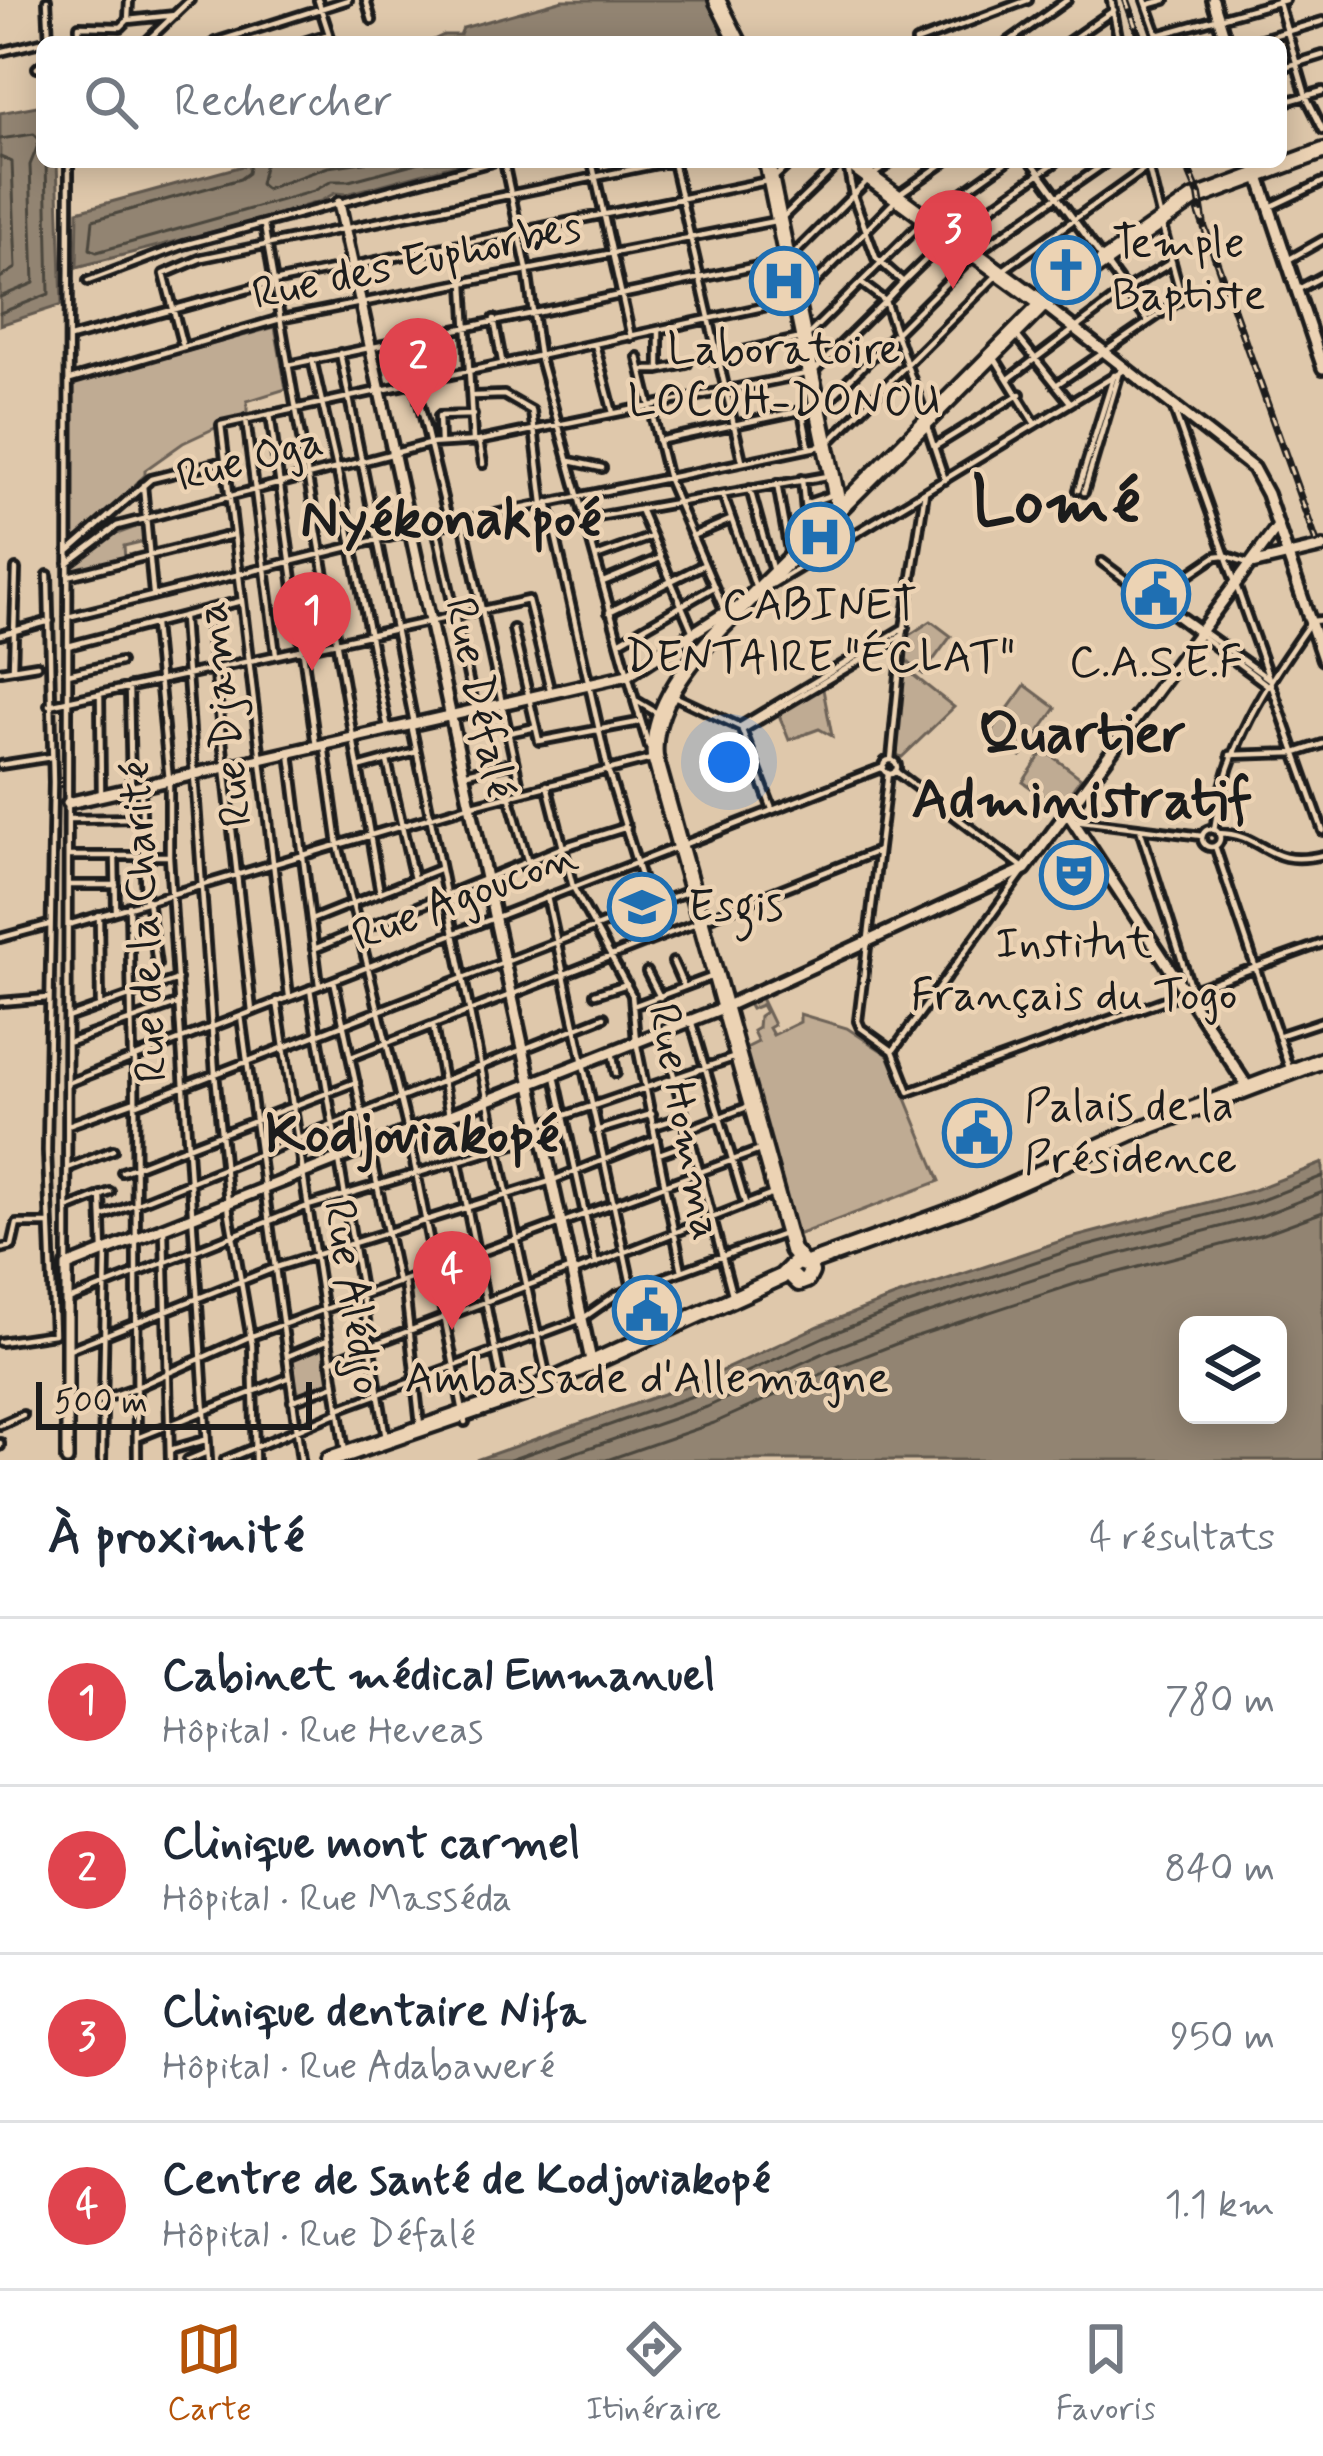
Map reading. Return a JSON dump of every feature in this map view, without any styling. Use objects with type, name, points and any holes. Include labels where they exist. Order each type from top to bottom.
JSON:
[{"type":"highway","points":[[721,0],[738,36]]},
{"type":"highway","points":[[1287,157],[1323,147]]},
{"type":"highway","points":[[1287,158],[1323,147]]},
{"type":"highway","points":[[768,168],[838,502]]},
{"type":"highway","points":[[854,168],[1040,303]]},
{"type":"highway","points":[[925,418],[1040,303],[1160,218],[1256,168]]},
{"type":"highway","points":[[722,1008],[652,754],[659,714],[694,650],[728,610],[753,591],[1040,303]]},
{"type":"highway","points":[[659,714],[706,643],[838,502]]},
{"type":"highway","points":[[698,922],[799,1270]]},
{"type":"highway","points":[[736,1057],[761,1150]]},
{"type":"highway","points":[[1247,1092],[1323,1063]]},
{"type":"highway","points":[[329,1460],[464,1420],[593,1367],[799,1270],[967,1206],[1130,1133],[1323,1063]]},
{"type":"highway","points":[[347,1458],[387,1440],[464,1420],[593,1367]]},
{"type":"street","points":[[47,0],[49,36]]},
{"type":"street","points":[[79,36],[79,26],[121,28],[128,20],[129,0]]},
{"type":"street","points":[[318,0],[329,34],[323,36]]},
{"type":"street","points":[[247,36],[348,0]]},
{"type":"street","points":[[366,0],[373,20]]},
{"type":"street","points":[[934,36],[1028,0]]},
{"type":"street","points":[[1016,36],[1067,0]]},
{"type":"street","points":[[1112,0],[1118,36]]},
{"type":"street","points":[[1158,36],[1146,2],[1165,0]]},
{"type":"street","points":[[1214,0],[1224,36]]},
{"type":"street","points":[[1165,36],[1280,1],[1306,96],[1323,130]]},
{"type":"street","points":[[153,36],[185,2]]},
{"type":"street","points":[[1077,36],[1114,10]]},
{"type":"street","points":[[128,20],[176,15]]},
{"type":"street","points":[[1273,36],[1323,21]]},
{"type":"street","points":[[0,52],[36,44]]},
{"type":"street","points":[[1287,66],[1323,55]]},
{"type":"street","points":[[1287,101],[1323,91]]},
{"type":"street","points":[[67,1460],[69,168]]},
{"type":"street","points":[[88,281],[184,245],[470,168]]},
{"type":"street","points":[[68,925],[652,754],[639,722],[539,355],[505,168]]},
{"type":"street","points":[[594,168],[631,337]]},
{"type":"street","points":[[182,345],[164,274],[207,257],[640,168]]},
{"type":"street","points":[[672,168],[742,461]]},
{"type":"street","points":[[70,338],[274,281],[771,180],[784,168]]},
{"type":"street","points":[[780,220],[838,168]]},
{"type":"street","points":[[847,168],[879,262],[903,282]]},
{"type":"street","points":[[288,365],[788,259],[884,168]]},
{"type":"street","points":[[277,655],[246,419],[798,300],[897,198],[937,168]]},
{"type":"street","points":[[707,359],[805,337],[924,220],[998,168]]},
{"type":"street","points":[[1036,168],[1148,321]]},
{"type":"street","points":[[811,373],[949,238],[1047,168]]},
{"type":"street","points":[[658,441],[819,409],[974,255],[1099,168]]},
{"type":"street","points":[[68,616],[449,523],[826,445],[999,273],[1143,168]]},
{"type":"street","points":[[1056,385],[1182,299],[1149,168]]},
{"type":"street","points":[[1256,168],[1296,291],[1315,330],[1323,368]]},
{"type":"street","points":[[1267,208],[1323,182]]},
{"type":"street","name":"Rue Défalé","points":[[339,203],[593,1367]]},
{"type":"street","name":"Rue des Euphorbes","points":[[70,380],[280,319],[780,220]]},
{"type":"street","points":[[264,225],[380,893]]},
{"type":"street","points":[[1286,262],[1323,240]]},
{"type":"street","points":[[1010,378],[1126,290],[1172,262]]},
{"type":"street","points":[[1296,291],[1323,275]]},
{"type":"street","points":[[464,283],[473,415],[484,464]]},
{"type":"street","points":[[861,283],[885,302],[899,333],[945,480]]},
{"type":"street","points":[[1040,303],[1103,350],[1120,370],[1251,465],[1285,553]]},
{"type":"street","points":[[494,320],[502,362]]},
{"type":"street","points":[[659,331],[659,368]]},
{"type":"street","points":[[439,332],[446,374]]},
{"type":"street","points":[[1014,332],[1070,402]]},
{"type":"street","points":[[405,340],[449,523]]},
{"type":"street","points":[[595,344],[613,413]]},
{"type":"street","points":[[340,353],[479,1067],[548,1383]]},
{"type":"street","points":[[992,354],[1035,424]]},
{"type":"street","points":[[68,802],[628,675],[728,610],[668,479],[638,357]]},
{"type":"street","points":[[311,359],[388,729]]},
{"type":"street","points":[[641,370],[687,364]]},
{"type":"street","points":[[723,495],[753,591],[846,540],[1120,370]]},
{"type":"street","points":[[1081,491],[1120,370]]},
{"type":"street","name":"Rue Oga","points":[[68,563],[113,527],[429,444],[476,441],[811,373]]},
{"type":"street","points":[[934,447],[1020,394]]},
{"type":"street","points":[[472,396],[501,395],[532,411],[545,503],[598,730],[649,906]]},
{"type":"street","points":[[1172,406],[1323,832]]},
{"type":"street","points":[[802,410],[809,447]]},
{"type":"street","points":[[270,414],[302,649],[338,845],[418,1175],[464,1420]]},
{"type":"street","points":[[440,442],[439,416],[473,415]]},
{"type":"street","name":"Rue Djama","points":[[246,419],[222,424],[224,461],[289,997]]},
{"type":"street","points":[[69,551],[153,478],[224,461]]},
{"type":"street","points":[[570,461],[602,468]]},
{"type":"street","points":[[586,519],[832,476]]},
{"type":"street","points":[[802,479],[807,533]]},
{"type":"street","points":[[777,484],[789,550]]},
{"type":"street","points":[[143,485],[153,595]]},
{"type":"street","points":[[750,489],[772,568]]},
{"type":"street","points":[[925,492],[858,1023],[893,1051],[910,1092],[1323,944]]},
{"type":"street","points":[[806,504],[838,502],[846,540]]},
{"type":"street","points":[[640,509],[693,632]]},
{"type":"street","points":[[463,520],[521,792]]},
{"type":"street","points":[[692,536],[730,520]]},
{"type":"street","points":[[436,526],[475,710]]},
{"type":"street","points":[[1263,557],[1278,526]]},
{"type":"street","points":[[68,576],[233,535]]},
{"type":"street","points":[[596,557],[651,537]]},
{"type":"street","points":[[1267,541],[1277,538],[1317,620],[1323,659]]},
{"type":"street","points":[[893,1051],[1025,869],[1205,636],[1251,564],[1263,557],[1323,547]]},
{"type":"street","points":[[1156,597],[1196,567],[1225,555],[1251,564]]},
{"type":"street","points":[[603,582],[659,558]]},
{"type":"street","points":[[1205,636],[1103,561],[1268,683]]},
{"type":"street","points":[[609,612],[704,565]]},
{"type":"street","points":[[13,668],[16,569]]},
{"type":"street","points":[[0,1342],[54,1334],[49,1224],[48,574]]},
{"type":"street","points":[[619,642],[714,587]]},
{"type":"street","points":[[68,646],[241,601]]},
{"type":"street","points":[[50,705],[528,601],[550,692]]},
{"type":"street","points":[[208,611],[252,1011]]},
{"type":"street","points":[[183,618],[215,1073],[232,1235],[249,1337],[255,1460]]},
{"type":"street","points":[[0,635],[50,620]]},
{"type":"street","points":[[1213,847],[1230,755],[1268,683],[1317,620]]},
{"type":"street","name":"Rue de la Charité","points":[[154,625],[169,780],[169,856],[207,1456]]},
{"type":"street","points":[[513,629],[539,741],[639,722]]},
{"type":"street","points":[[742,728],[904,631]]},
{"type":"street","points":[[68,674],[120,662]]},
{"type":"street","points":[[0,671],[38,665]]},
{"type":"street","points":[[129,687],[157,965]]},
{"type":"street","points":[[100,694],[101,795]]},
{"type":"street","points":[[672,695],[742,728],[772,810]]},
{"type":"street","points":[[634,700],[659,714]]},
{"type":"street","points":[[508,734],[536,728]]},
{"type":"street","points":[[1230,755],[1296,753],[1323,744]]},
{"type":"street","points":[[290,752],[319,985]]},
{"type":"street","points":[[358,768],[416,752]]},
{"type":"street","points":[[0,765],[51,757]]},
{"type":"street","points":[[387,760],[414,879]]},
{"type":"street","points":[[889,771],[896,764],[891,760]]},
{"type":"street","points":[[462,775],[514,762]]},
{"type":"street","points":[[889,771],[1025,869]]},
{"type":"street","name":"Rue Agoucon","points":[[68,1084],[772,810],[889,771]]},
{"type":"street","name":"Rue Homma","points":[[548,785],[573,887],[627,984],[682,1270]]},
{"type":"street","points":[[509,795],[528,863]]},
{"type":"street","points":[[68,819],[142,818]]},
{"type":"street","points":[[1068,818],[1202,837],[1232,833],[1286,860],[1323,855]]},
{"type":"street","points":[[1068,818],[1187,993],[1247,1092]]},
{"type":"street","points":[[314,949],[563,847],[627,827]]},
{"type":"street","points":[[1140,829],[1187,993]]},
{"type":"street","points":[[1202,837],[1217,856],[1291,1073]]},
{"type":"street","points":[[351,1057],[878,850]]},
{"type":"street","points":[[68,856],[169,856]]},
{"type":"street","points":[[116,856],[116,910]]},
{"type":"street","points":[[311,920],[441,868]]},
{"type":"street","points":[[68,1266],[722,1008],[1025,869]]},
{"type":"street","points":[[69,885],[116,885]]},
{"type":"street","points":[[68,1126],[690,891]]},
{"type":"street","points":[[547,898],[632,1288]]},
{"type":"street","points":[[129,906],[137,1460]]},
{"type":"street","points":[[99,915],[100,1006]]},
{"type":"street","points":[[0,938],[48,926]]},
{"type":"street","points":[[673,962],[684,987]]},
{"type":"street","points":[[647,971],[660,997]]},
{"type":"street","points":[[633,1006],[711,976]]},
{"type":"street","points":[[68,1018],[178,979]]},
{"type":"street","points":[[334,980],[401,1282],[421,1430]]},
{"type":"street","points":[[595,994],[627,984]]},
{"type":"street","points":[[310,988],[387,1440]]},
{"type":"street","points":[[0,1002],[50,998]]},
{"type":"street","name":"Rue Alédjo","points":[[277,1001],[347,1458]]},
{"type":"street","points":[[68,1043],[179,1003]]},
{"type":"street","points":[[241,1016],[301,1460]]},
{"type":"street","points":[[101,1217],[604,1017]]},
{"type":"street","points":[[691,1020],[746,1203]]},
{"type":"street","points":[[1278,1036],[1323,1021]]},
{"type":"street","points":[[433,1026],[449,1115]]},
{"type":"street","points":[[662,1031],[734,1300]]},
{"type":"street","points":[[612,1051],[616,1073]]},
{"type":"street","points":[[67,1301],[308,1206],[496,1150],[564,1116],[736,1057]]},
{"type":"street","points":[[555,1074],[596,1264]]},
{"type":"street","points":[[122,1172],[356,1082]]},
{"type":"street","points":[[686,1130],[747,1107]]},
{"type":"street","points":[[596,1131],[652,1114]]},
{"type":"street","points":[[654,1126],[682,1118]]},
{"type":"street","points":[[67,1350],[315,1253],[551,1180],[656,1139]]},
{"type":"street","points":[[658,1154],[689,1143]]},
{"type":"street","points":[[68,1168],[113,1150]]},
{"type":"street","points":[[67,1412],[249,1337],[761,1150]]},
{"type":"street","points":[[458,1162],[506,1401]]},
{"type":"street","points":[[68,1209],[110,1192]]},
{"type":"street","points":[[330,1361],[774,1194]]},
{"type":"street","points":[[101,1196],[105,1286],[102,1460]]},
{"type":"street","points":[[0,1250],[12,1246],[17,1223],[49,1224]]},
{"type":"street","points":[[164,1228],[170,1460]]},
{"type":"street","points":[[225,1460],[377,1394],[582,1319],[609,1298],[632,1288],[785,1234]]},
{"type":"street","points":[[288,1356],[327,1340]]},
{"type":"street","points":[[137,1438],[290,1377]]},
{"type":"street","points":[[292,1401],[334,1385]]},
{"type":"street","points":[[0,1425],[23,1415]]},
{"type":"street","points":[[170,1450],[207,1439]]},
{"type":"street","points":[[188,1460],[207,1456]]},
{"type":"shaded area","points":[[275,327],[286,389],[247,401],[247,413],[183,443],[145,470],[73,545],[72,383]]},
{"type":"shaded area","points":[[144,524],[145,541],[124,546],[125,559],[73,572],[73,563],[119,527],[120,533]]},
{"type":"shaded area","points":[[931,621],[951,636],[923,674],[904,659],[906,637]]},
{"type":"shaded area","points":[[908,671],[954,707],[902,757],[893,754]]},
{"type":"shaded area","points":[[822,684],[832,736],[819,729],[789,740],[777,710]]},
{"type":"shaded area","points":[[1025,685],[1056,708],[1021,757],[989,735]]},
{"type":"shaded area","points":[[1044,750],[1081,778],[1059,808],[1023,782]]},
{"type":"shaded area","points":[[760,996],[774,1025],[769,1028],[773,1035],[800,1022],[800,1014],[847,1028],[888,1055],[940,1181],[792,1237],[742,1050],[758,1042],[753,1031],[765,1012],[761,1005],[751,1009],[747,1002]]},
{"type":"shaded area","points":[[324,1342],[331,1385],[295,1399],[291,1357]]},
{"type":"water","points":[[563,0],[714,0],[732,36],[442,36],[460,35],[463,28]]},
{"type":"water","points":[[36,106],[36,168],[57,168],[62,305],[0,325],[0,113]]},
{"type":"water","points":[[235,168],[443,168],[347,194],[335,193],[266,218],[77,267],[78,211]]},
{"type":"water","points":[[1323,1163],[1323,1460],[476,1460],[697,1382],[897,1296],[1064,1240],[1251,1191]]},
{"type":"railway","points":[[1126,0],[1139,36]]},
{"type":"railway","points":[[1188,168],[1199,195],[1204,226]]},
{"type":"railway","points":[[1199,212],[1316,541]]},
{"type":"place","name":"Temple Baptiste","points":[[1066,270]]},
{"type":"place","name":"Laboratoire LOCOH-DONOU","points":[[784,281]]},
{"type":"place","name":"Clinique dentaire Nifa","points":[[953,289]]},
{"type":"place","name":"Clinique mont carmel","points":[[418,417]]},
{"type":"place","name":"CABINET DENTAIRE \"ÉCLAT\"","points":[[820,537]]},
{"type":"place","name":"C.A.S.E.F","points":[[1156,594]]},
{"type":"place","name":"Cabinet médical Emmanuel","points":[[312,671]]},
{"type":"place","name":"Institut Français du Togo","points":[[1074,875]]},
{"type":"place","name":"Esgis","points":[[642,907]]},
{"type":"place","name":"Palais de la Présidence","points":[[977,1133]]},
{"type":"place","name":"Ambassade d'Allemagne","points":[[647,1310]]},
{"type":"place","name":"Centre de santé de Kodjoviakopé","points":[[452,1330]]},
{"type":"district","name":"Lomé","points":[[1056,504]]},
{"type":"district","name":"Nyékonakpoé","points":[[451,520]]},
{"type":"district","name":"Quartier Administratif","points":[[1082,768]]},
{"type":"district","name":"Kodjoviakopé","points":[[412,1136]]}]
